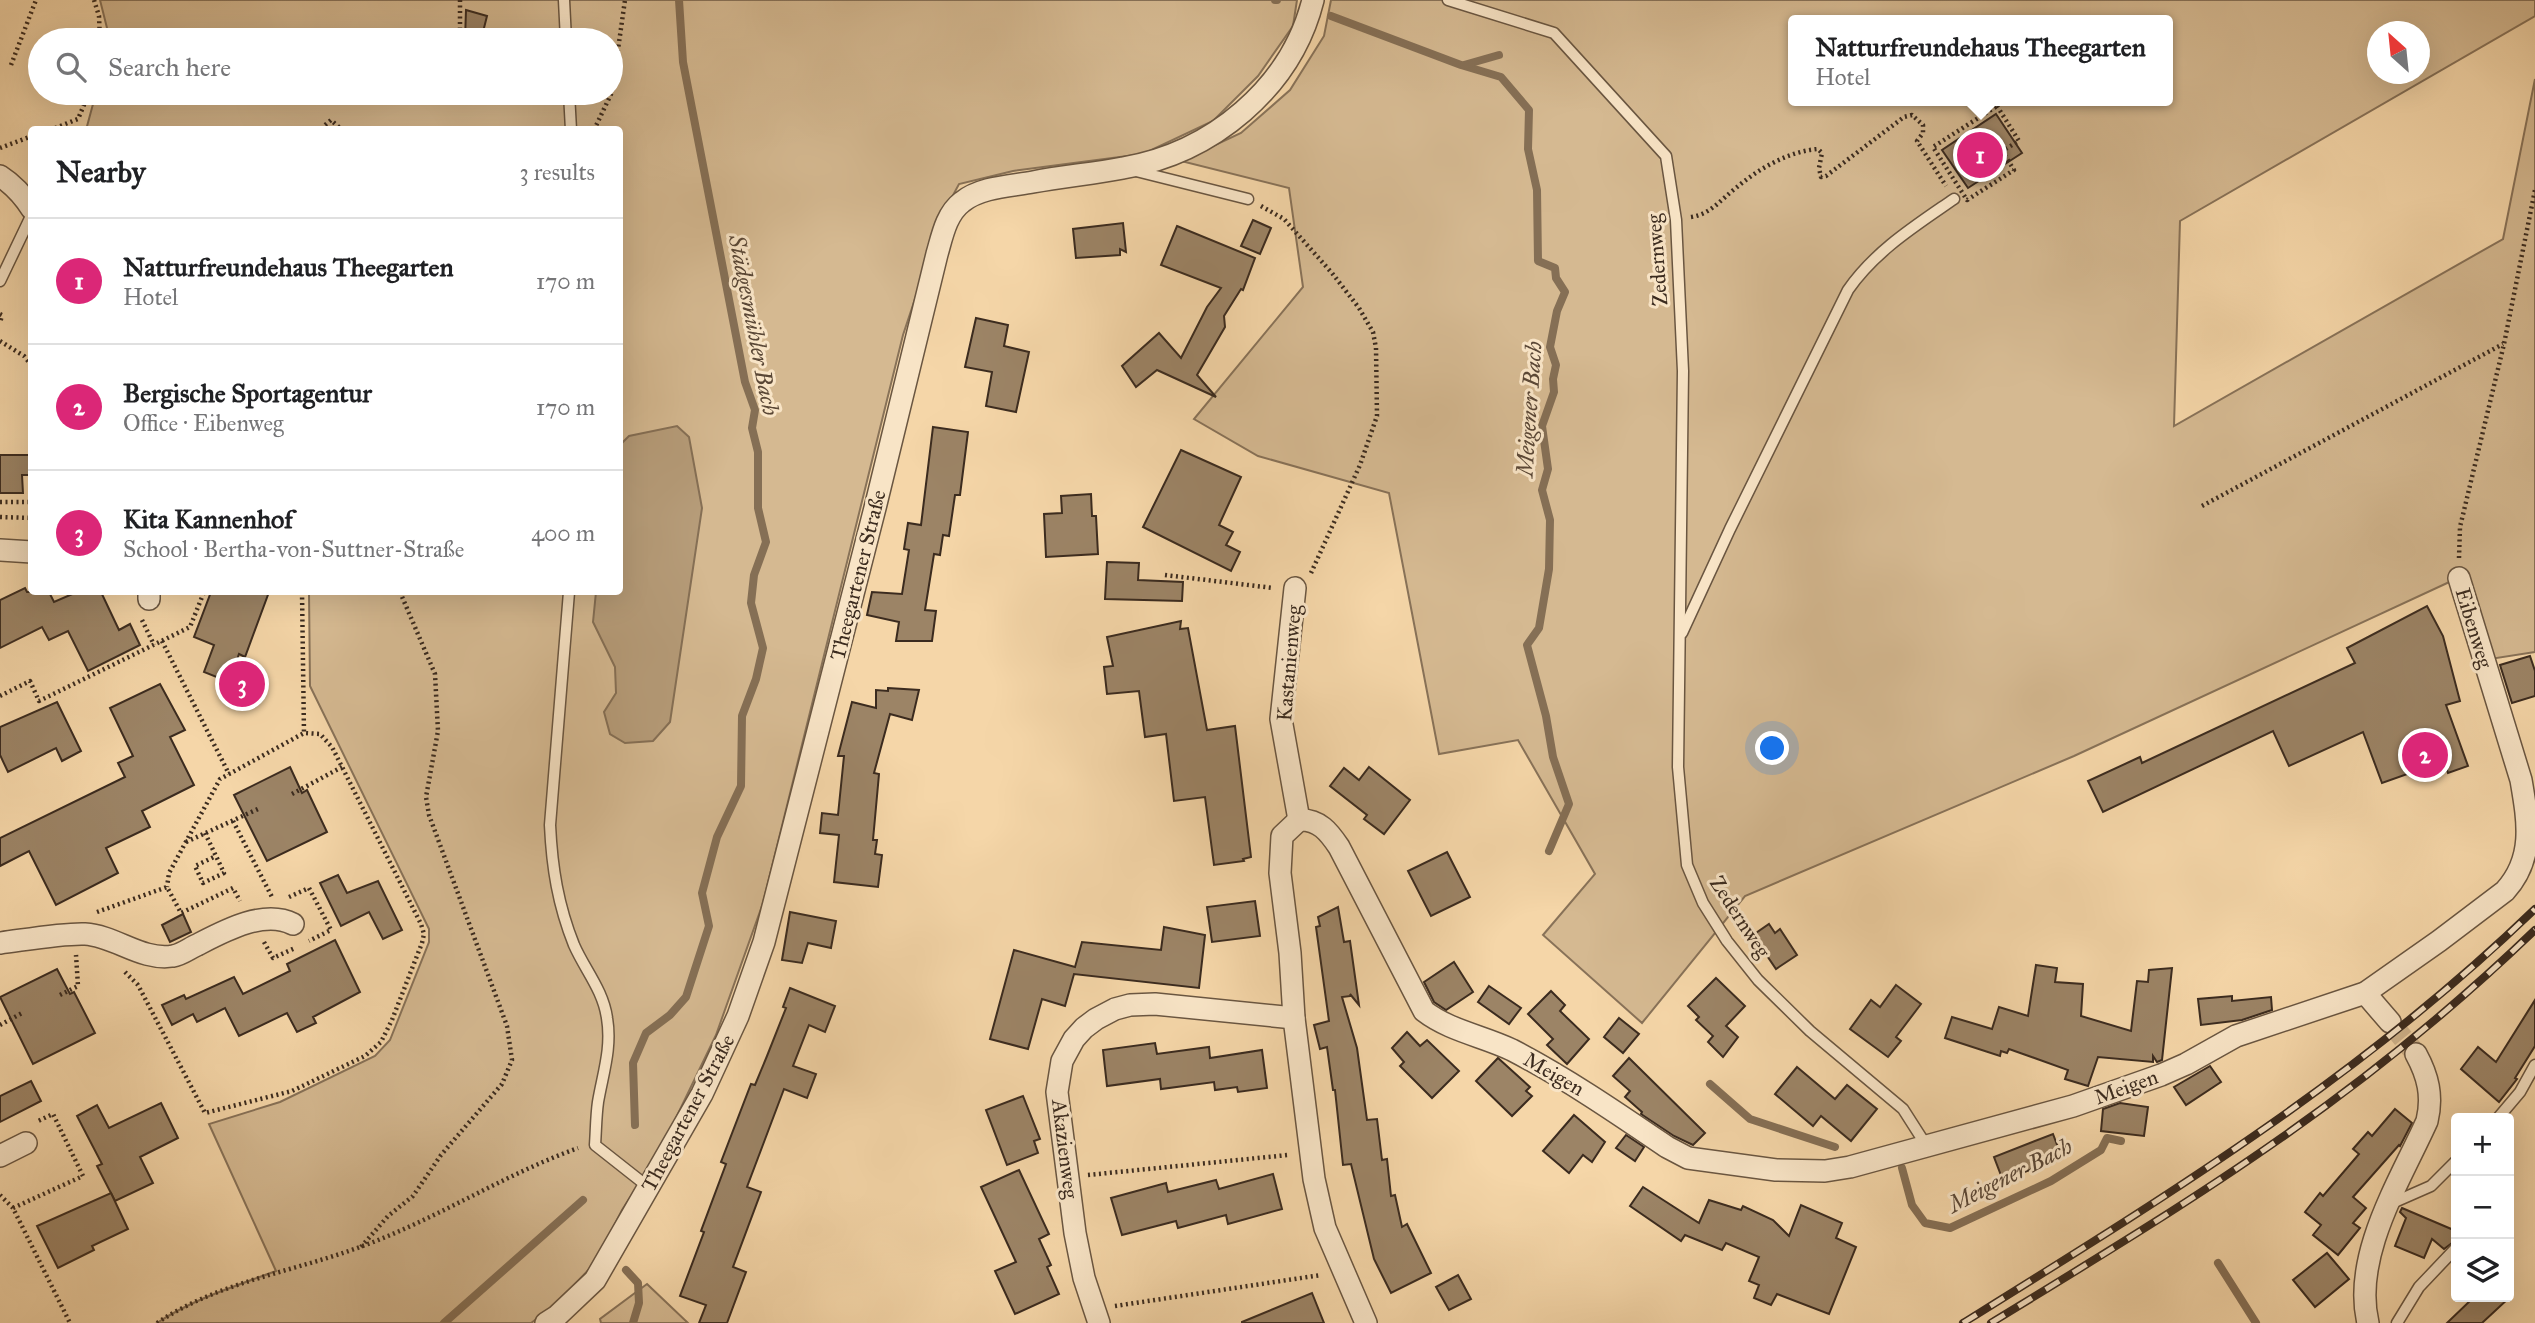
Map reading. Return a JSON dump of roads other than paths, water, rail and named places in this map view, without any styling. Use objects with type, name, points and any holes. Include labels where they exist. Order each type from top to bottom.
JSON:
[{"type":"street","name":"Theegartener Straße","points":[[546,1323],[595,1280],[702,1094],[727,1045],[764,942],[937,254],[946,224],[955,208],[962,201],[982,192],[1054,177],[1125,168],[1179,152],[1197,143],[1228,124],[1275,78],[1292,55],[1309,19],[1313,0]]},
{"type":"street","points":[[0,176],[22,195],[28,205]]},
{"type":"street","points":[[0,550],[28,552]]},
{"type":"street","name":"Eibenweg","points":[[2365,993],[2505,891],[2518,874],[2525,856],[2527,838],[2521,780],[2459,578]]},
{"type":"street","name":"Kastanienweg","points":[[1295,588],[1281,719],[1299,820]]},
{"type":"street","name":"Meigen","points":[[1299,820],[1308,819],[1321,824],[1339,847],[1424,1011],[1449,1027],[1508,1049],[1542,1066],[1688,1158],[1776,1170],[1825,1171],[1888,1158],[1926,1144],[2073,1106],[2174,1069],[2235,1036],[2365,993]]},
{"type":"street","points":[[1299,820],[1282,836],[1280,873],[1310,1152],[1322,1215],[1366,1323]]},
{"type":"street","points":[[0,943],[86,934],[118,943],[139,953],[175,956],[225,932],[272,917],[293,924]]},
{"type":"street","points":[[2365,993],[2390,1022]]},
{"type":"street","name":"Akazienweg","points":[[1099,1323],[1084,1278],[1075,1233],[1057,1091],[1062,1061],[1074,1040],[1096,1019],[1130,1005],[1155,1004],[1294,1018]]},
{"type":"street","points":[[2368,1323],[2364,1292],[2370,1248],[2427,1121],[2431,1105],[2427,1079],[2416,1054]]},
{"type":"street","points":[[0,1156],[29,1134]]},
{"type":"lane","points":[[564,0],[565,28]]},
{"type":"lane","name":"Zedernweg","points":[[1448,0],[1555,33],[1665,156],[1676,220],[1683,371],[1678,767],[1687,865],[1703,904],[1727,941],[1758,980],[1810,1031],[1903,1109],[1926,1144]]},
{"type":"lane","points":[[570,105],[571,126]]},
{"type":"lane","points":[[1125,168],[1248,199]]},
{"type":"lane","name":"Zedernweg","points":[[1680,639],[1742,504],[1848,290],[1869,264],[1954,199]]},
{"type":"lane","points":[[0,281],[28,219]]},
{"type":"lane","points":[[569,595],[550,825],[555,884],[575,948],[602,996],[607,1015],[609,1048],[598,1101],[596,1145],[648,1186]]},
{"type":"lane","points":[[2502,1113],[2520,1092],[2535,1065]]},
{"type":"lane","points":[[2390,1204],[2431,1186],[2451,1166]]},
{"type":"lane","points":[[2397,1323],[2419,1287],[2451,1253]]},
{"type":"waterway","name":"Städgesmühler Bach","points":[[635,1125],[633,1063],[646,1033],[670,1015],[686,997],[709,926],[702,893],[717,837],[741,786],[742,716],[756,679],[763,648],[751,603],[754,575],[766,542],[758,508],[758,452],[752,428],[755,410],[745,382],[683,62],[679,0]]},
{"type":"waterway","name":"Meigener Bach","points":[[1331,16],[1461,65],[1501,77],[1529,110],[1528,149],[1537,190],[1538,261],[1555,268],[1556,278],[1565,292],[1557,311],[1550,347],[1556,365],[1554,392],[1542,426],[1548,469],[1542,490],[1550,520],[1549,569],[1539,628],[1527,645],[1546,716],[1553,757],[1569,804],[1549,851]]},
{"type":"waterway","points":[[1464,65],[1499,55]]},
{"type":"waterway","name":"Meigener Bach","points":[[1710,1084],[1750,1119],[1835,1147]]},
{"type":"waterway","name":"Meigener Bach","points":[[1902,1168],[1912,1205],[1925,1223],[1950,1228],[2051,1181],[2101,1150],[2107,1138],[2121,1141]]},
{"type":"waterway","name":"Städgesmühler Bach","points":[[444,1323],[583,1200]]},
{"type":"waterway","name":"Meigener Bach","points":[[2218,1263],[2256,1323]]},
{"type":"waterway","points":[[626,1270],[638,1283],[639,1303],[633,1323]]},
{"type":"tunnel","points":[[2390,1022],[2416,1054]]},
{"type":"railway","points":[[1963,1323],[2188,1180],[2331,1080],[2401,1027],[2469,970],[2535,909]]},
{"type":"railway","points":[[1991,1323],[2174,1210],[2315,1114],[2444,1013],[2535,930]]},
{"type":"place","name":"Natturfreundehaus Theegarten","points":[[1980,155]]},
{"type":"place","name":"Kita Kannenhof","points":[[242,684]]},
{"type":"place","name":"Bergische Sportagentur","points":[[2425,755]]}]
